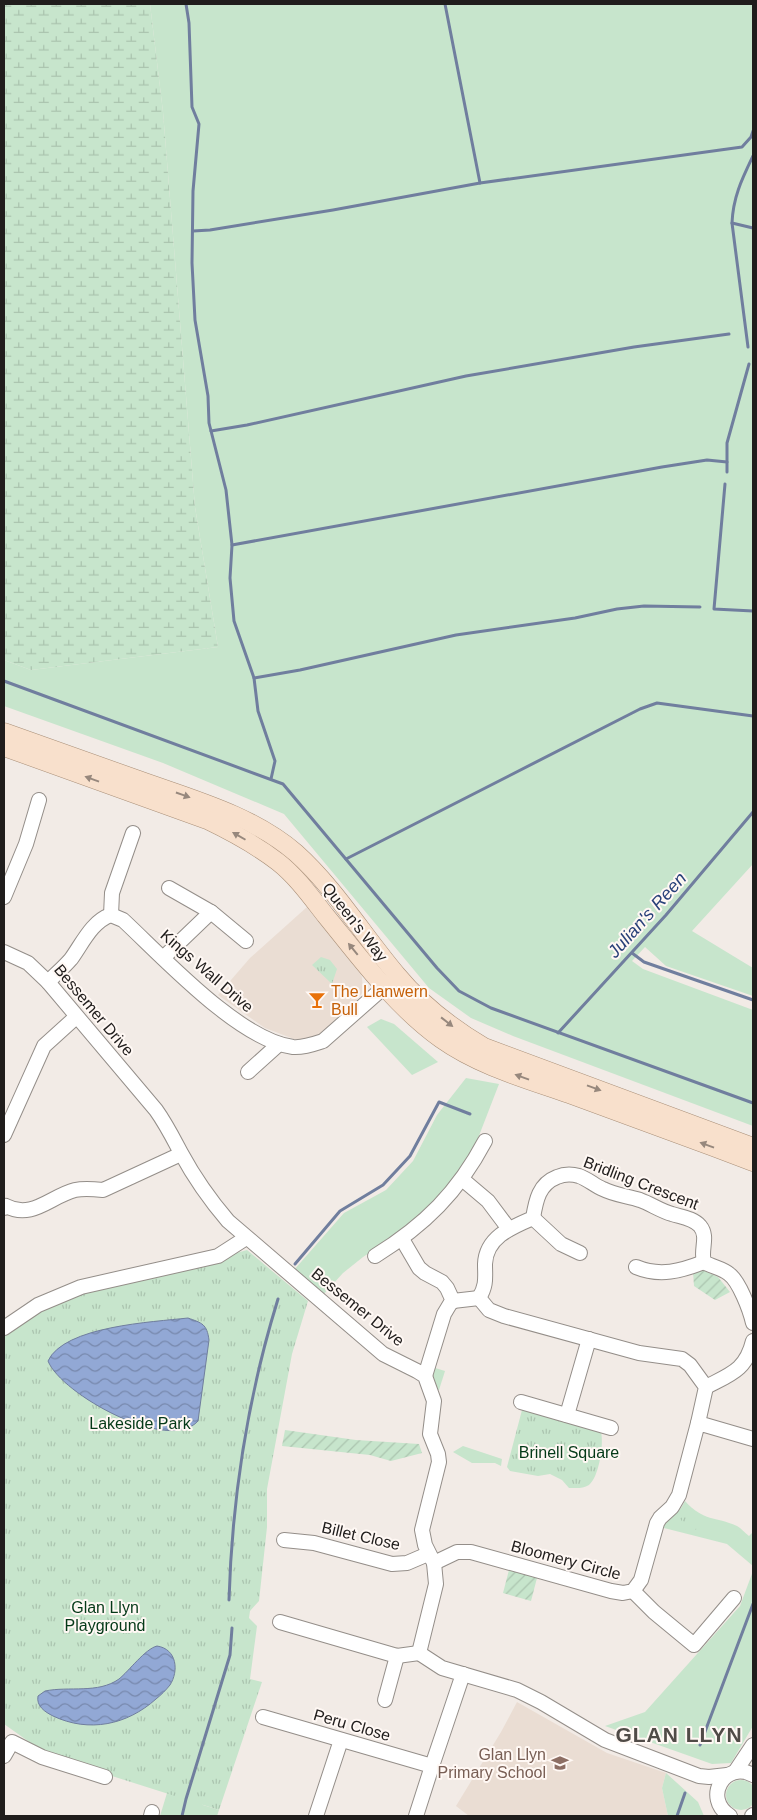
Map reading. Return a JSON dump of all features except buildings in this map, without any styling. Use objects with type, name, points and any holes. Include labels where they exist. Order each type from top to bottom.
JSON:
[{"type":"main road","name":"Queen's Way","points":[[4,732],[190,798],[254,825],[274,838],[294,852],[316,872],[391,982],[401,1004],[440,1039],[465,1054],[507,1072],[753,1162]]},
{"type":"main road","name":"Queen's Way","points":[[4,747],[207,820],[238,834],[279,863],[298,881],[391,982],[463,1035],[484,1046],[753,1147]]},
{"type":"street","points":[[4,897],[26,844],[39,800]]},
{"type":"street","points":[[48,982],[71,958],[93,928],[111,915],[112,893],[133,833]]},
{"type":"street","points":[[169,888],[211,912],[246,941]]},
{"type":"street","points":[[163,958],[211,912]]},
{"type":"street","name":"Kings Wall Drive","points":[[111,915],[123,920],[191,984],[234,1019],[252,1031],[279,1044],[295,1047],[323,1041],[391,982]]},
{"type":"street","name":"Bessemer Drive","points":[[4,952],[28,963],[48,982],[156,1110],[169,1129],[181,1154],[217,1209],[246,1238],[383,1354],[425,1376]]},
{"type":"street","points":[[4,1134],[44,1046],[76,1017]]},
{"type":"street","points":[[248,1072],[279,1044]]},
{"type":"street","points":[[376,1256],[402,1239],[433,1212],[462,1179],[485,1141]]},
{"type":"street","points":[[5,1206],[14,1211],[26,1211],[37,1208],[74,1190],[90,1188],[103,1190],[181,1154]]},
{"type":"street","name":"Bridling Crescent","points":[[533,1218],[538,1196],[541,1189],[547,1183],[557,1177],[568,1174],[578,1176],[612,1193],[641,1201],[698,1223],[705,1238],[702,1257],[704,1262]]},
{"type":"street","points":[[462,1179],[488,1201],[509,1229]]},
{"type":"street","points":[[419,1653],[436,1584],[431,1558],[422,1530],[438,1462],[438,1454],[430,1434],[434,1401],[425,1376],[444,1314],[453,1301],[479,1298],[486,1283],[485,1264],[488,1252],[497,1238],[509,1229],[533,1218],[561,1244],[580,1253]]},
{"type":"street","points":[[4,1328],[38,1305],[81,1287],[218,1256],[246,1238]]},
{"type":"street","points":[[402,1239],[420,1268],[425,1274],[442,1282],[453,1301]]},
{"type":"street","points":[[636,1267],[646,1272],[669,1272],[704,1262],[734,1278],[750,1303],[753,1323]]},
{"type":"street","points":[[479,1298],[489,1310],[496,1313],[639,1353],[682,1359],[690,1365],[706,1387],[698,1423],[753,1439]]},
{"type":"street","points":[[567,1415],[588,1339]]},
{"type":"street","points":[[706,1387],[737,1371],[748,1358],[753,1341]]},
{"type":"street","points":[[521,1402],[611,1428]]},
{"type":"street","name":"Bloomery Circle","points":[[431,1558],[457,1552],[470,1552],[611,1591],[623,1593],[633,1591],[641,1580],[657,1523],[672,1508],[679,1495],[698,1423]]},
{"type":"street","name":"Billet Close","points":[[284,1540],[314,1543],[392,1564],[407,1564],[431,1558]]},
{"type":"street","points":[[633,1591],[654,1612],[694,1645],[734,1598]]},
{"type":"street","points":[[280,1622],[397,1656],[419,1653],[442,1668],[517,1690],[605,1740],[699,1776],[709,1777],[743,1771],[753,1775]]},
{"type":"street","points":[[384,1700],[397,1656]]},
{"type":"street","points":[[416,1816],[463,1674]]},
{"type":"street","name":"Peru Close","points":[[263,1717],[432,1766]]},
{"type":"street","points":[[4,1756],[8,1739],[53,1761],[105,1777]]},
{"type":"street","points":[[316,1816],[341,1740]]},
{"type":"street","points":[[719,1806],[718,1788],[753,1745]]},
{"type":"street","points":[[699,1776],[708,1784],[719,1806],[730,1816]]},
{"type":"shaded area","points":[[307,907],[358,969],[362,977],[363,992],[347,1012],[318,1037],[294,1039],[265,1028],[218,995],[250,958]]},
{"type":"shaded area","name":"Glan Llyn Primary School","points":[[517,1702],[607,1753],[666,1773],[662,1788],[668,1816],[469,1816],[456,1806]]},
{"type":"green space","points":[[4,4],[150,4],[163,112],[195,507],[218,647],[31,670],[4,660]]},
{"type":"green space","points":[[150,4],[753,4],[753,864],[692,931],[753,968],[753,996],[666,966],[645,947],[632,961],[643,969],[753,1010],[753,1126],[513,1036],[471,1018],[429,988],[284,814],[163,763],[4,706],[4,660],[31,670],[218,647],[195,507],[163,112]]},
{"type":"green space","points":[[321,957],[330,960],[337,969],[332,984],[312,965]]},
{"type":"green space","points":[[381,1019],[394,1024],[438,1062],[412,1075],[367,1027]]},
{"type":"green space","points":[[466,1078],[499,1084],[475,1146],[463,1170],[443,1194],[398,1234],[343,1273],[322,1296],[294,1270],[344,1213],[386,1190],[413,1161],[437,1115]]},
{"type":"green space","name":"Lakeside Park","points":[[247,1250],[308,1301],[292,1354],[267,1489],[267,1527],[259,1601],[250,1611],[249,1618],[257,1626],[250,1679],[262,1682],[219,1810],[49,1756],[4,1724],[4,1336],[37,1312],[82,1293],[155,1276]]},
{"type":"green space","points":[[700,1269],[718,1277],[730,1292],[715,1300],[694,1286],[693,1272]]},
{"type":"green space","points":[[432,1367],[445,1371],[439,1390],[436,1390],[431,1372]]},
{"type":"green space","name":"Brinell Square","points":[[522,1410],[601,1432],[600,1460],[596,1475],[589,1485],[582,1488],[569,1488],[562,1480],[550,1474],[538,1476],[510,1471],[507,1467]]},
{"type":"green space","points":[[285,1430],[356,1440],[419,1444],[422,1453],[391,1461],[370,1455],[282,1446]]},
{"type":"green space","points":[[463,1446],[502,1459],[501,1466],[495,1463],[472,1463],[453,1452]]},
{"type":"green space","points":[[685,1501],[704,1516],[737,1526],[749,1536],[753,1532],[753,1566],[727,1544],[664,1528],[664,1524],[681,1508]]},
{"type":"green space","points":[[691,1516],[698,1520],[696,1530],[685,1527],[680,1518]]},
{"type":"green space","points":[[509,1570],[537,1578],[531,1601],[503,1593]]},
{"type":"green space","points":[[753,1571],[753,1726],[731,1763],[712,1764],[605,1726],[645,1712],[740,1606]]},
{"type":"green space","points":[[666,1773],[698,1802],[704,1816],[668,1816],[662,1788]]},
{"type":"green space","points":[[178,1775],[203,1805],[219,1810],[217,1816],[160,1816],[167,1793]]},
{"type":"green space","points":[[741,1780],[747,1781],[755,1789],[755,1801],[747,1809],[741,1810],[735,1809],[727,1801],[726,1795],[727,1789],[735,1781]]},
{"type":"water","points":[[188,1318],[197,1321],[205,1327],[209,1340],[198,1421],[184,1429],[164,1430],[141,1425],[117,1416],[73,1389],[57,1374],[48,1361],[57,1349],[72,1340],[90,1333],[133,1324]]},
{"type":"water","points":[[157,1646],[169,1651],[172,1656],[175,1667],[173,1679],[160,1696],[133,1715],[107,1724],[80,1724],[53,1716],[44,1711],[38,1703],[38,1696],[45,1691],[93,1688],[111,1684],[119,1679],[147,1651]]},
{"type":"waterway","points":[[186,4],[189,23],[192,107],[199,124],[193,191],[192,263],[195,320],[208,396],[209,423],[226,490],[232,545],[230,578],[234,621],[254,678],[258,711],[275,761],[271,779]]},
{"type":"waterway","points":[[445,4],[480,183]]},
{"type":"waterway","points":[[193,231],[210,230],[333,210],[480,183],[742,147],[751,137],[753,131]]},
{"type":"waterway","points":[[748,347],[732,223],[736,196],[753,156]]},
{"type":"waterway","points":[[732,223],[753,228]]},
{"type":"waterway","points":[[211,431],[247,425],[466,376],[634,347],[729,334]]},
{"type":"waterway","points":[[727,472],[727,443],[749,364]]},
{"type":"waterway","points":[[232,545],[662,467],[707,460],[727,462]]},
{"type":"waterway","points":[[725,484],[714,609],[753,611]]},
{"type":"waterway","points":[[254,678],[300,670],[456,635],[575,618],[617,609],[644,606],[700,607]]},
{"type":"waterway","points":[[4,681],[283,784],[437,968],[459,991],[491,1008],[753,1103]]},
{"type":"waterway","points":[[346,859],[640,709],[657,703],[753,716]]},
{"type":"waterway","name":"Julian's Reen","points":[[558,1033],[666,915],[753,812]]},
{"type":"waterway","points":[[632,953],[644,962],[753,1000]]},
{"type":"waterway","points":[[295,1264],[340,1211],[383,1185],[410,1156],[439,1102],[470,1114]]},
{"type":"waterway","points":[[229,1600],[234,1524],[243,1448],[258,1373],[278,1299]]},
{"type":"waterway","points":[[700,1745],[753,1604]]},
{"type":"waterway","points":[[182,1816],[230,1655],[232,1628]]},
{"type":"waterway","points":[[677,1816],[685,1793]]},
{"type":"place","name":"The Llanwern Bull","points":[[317,1000]]},
{"type":"place","name":"Glan Llyn Primary School","points":[[560,1763]]},
{"type":"district","name":"GLAN LLYN","points":[[679,1734]]},
{"type":"park label","name":"Glan Llyn Playground","points":[[105,1616]]}]
